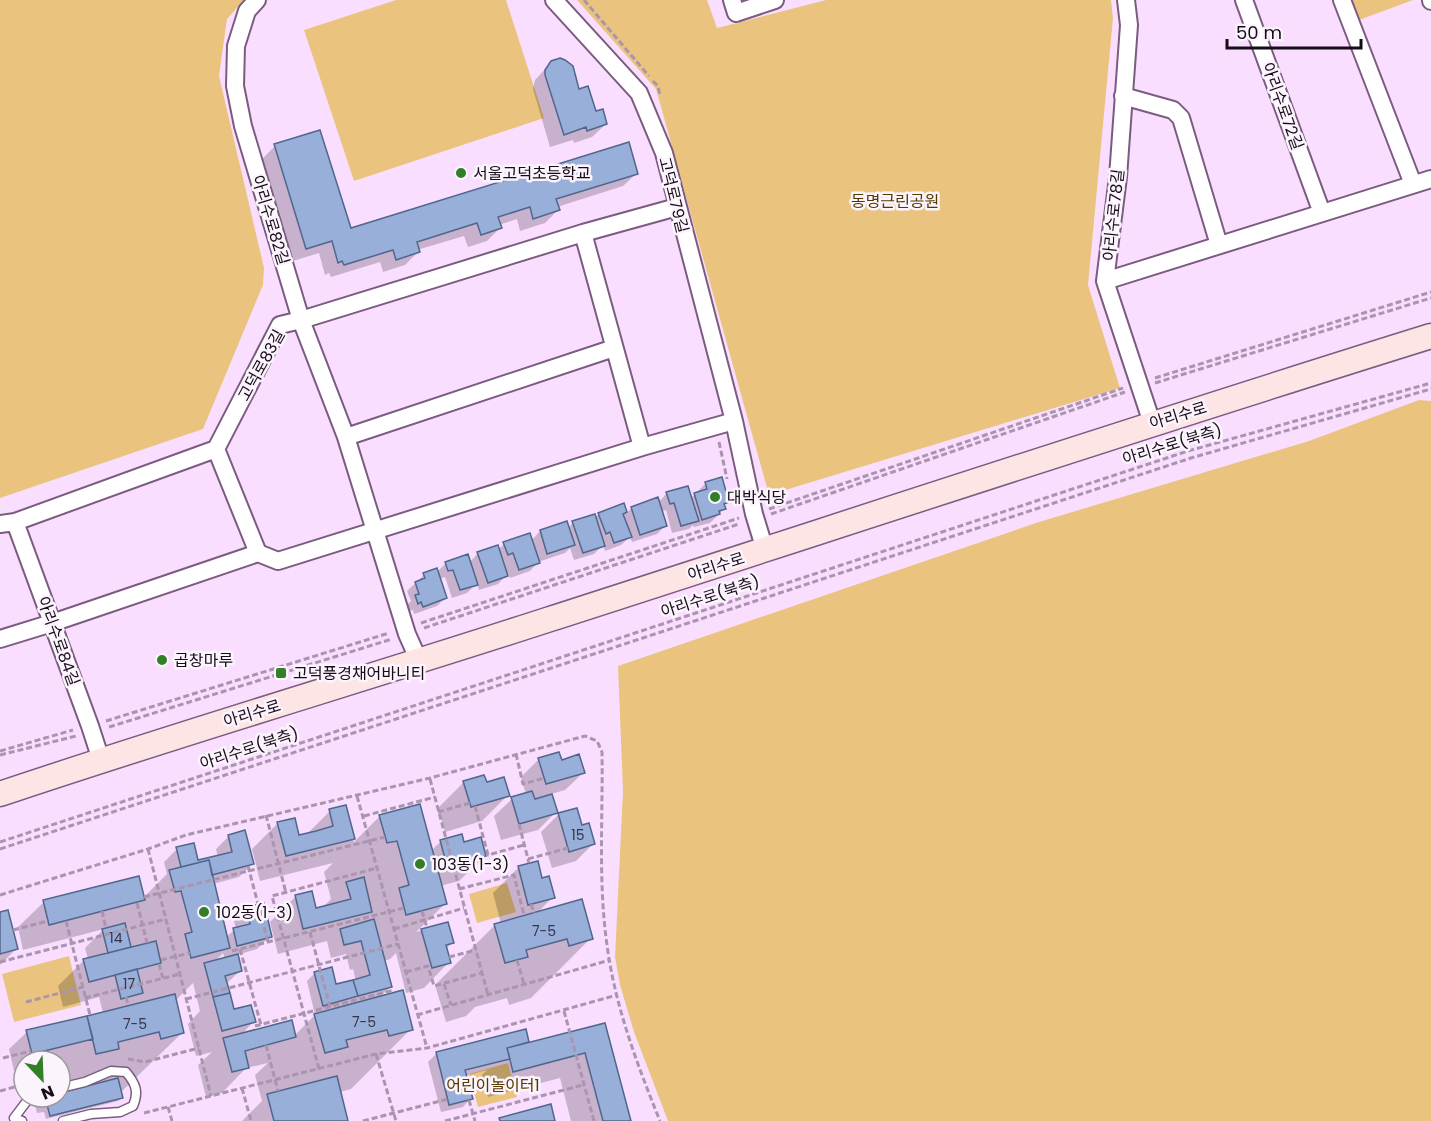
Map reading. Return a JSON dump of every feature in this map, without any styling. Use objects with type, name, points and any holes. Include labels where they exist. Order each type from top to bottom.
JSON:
[{"type":"main road","name":"아리수로","points":[[0,794],[100,760],[765,550],[1152,423],[1431,336]]},
{"type":"street","name":"아리수로82길","points":[[257,0],[247,11],[236,45],[235,86],[243,126],[301,320],[346,438],[407,631],[419,661]]},
{"type":"street","name":"고덕로79길","points":[[554,0],[639,93],[664,153],[765,550]]},
{"type":"street","points":[[734,7],[775,0]]},
{"type":"street","name":"아리수로78길","points":[[1126,0],[1129,25],[1118,177],[1105,281],[1152,423]]},
{"type":"street","name":"아리수로72길","points":[[1244,0],[1322,213]]},
{"type":"street","points":[[1342,0],[1413,184]]},
{"type":"street","points":[[1123,96],[1173,110],[1181,118],[1219,245]]},
{"type":"street","points":[[1105,281],[1431,179]]},
{"type":"street","name":"고덕로83길","points":[[216,449],[280,325],[583,233],[677,207]]},
{"type":"street","points":[[583,233],[642,447]]},
{"type":"street","points":[[346,438],[614,348]]},
{"type":"street","points":[[0,639],[258,553],[278,561],[642,447],[734,421]]},
{"type":"street","points":[[8,523],[216,449],[258,553]]},
{"type":"street","name":"아리수로84길","points":[[8,523],[52,623],[100,760]]},
{"type":"lane","points":[[63,1121],[91,1114],[120,1112],[133,1106],[138,1095],[135,1083],[126,1072],[111,1071],[72,1085]]},
{"type":"lane","points":[[21,1109],[14,1118],[22,1121]]},
{"type":"path","points":[[0,753],[91,729],[737,525],[1140,385],[1431,292]]},
{"type":"path","points":[[1140,385],[1431,298]]},
{"type":"path","name":"아리수로(북측)","points":[[0,842],[1177,454],[1431,383]]},
{"type":"path","points":[[0,849],[1191,458],[1431,389]]},
{"type":"path","points":[[715,426],[728,484]]},
{"type":"path","points":[[91,729],[407,631],[736,519],[755,517]]},
{"type":"path","points":[[736,519],[737,525]]},
{"type":"path","points":[[0,895],[186,835],[430,778],[585,736],[597,741],[602,752],[602,888],[610,960],[630,1047],[660,1121]]},
{"type":"path","points":[[516,754],[523,784],[544,778]]},
{"type":"path","points":[[430,778],[488,995]]},
{"type":"path","points":[[357,796],[427,1048]]},
{"type":"path","points":[[363,817],[435,798]]},
{"type":"path","points":[[438,812],[470,803]]},
{"type":"path","points":[[475,806],[488,855],[524,845]]},
{"type":"path","points":[[266,815],[286,893]]},
{"type":"path","points":[[519,824],[529,861],[568,848]]},
{"type":"path","points":[[144,897],[385,837]]},
{"type":"path","points":[[148,849],[211,1096]]},
{"type":"path","points":[[248,866],[268,942]]},
{"type":"path","points":[[319,1069],[272,896],[377,868]]},
{"type":"path","points":[[459,889],[514,875],[524,915]]},
{"type":"path","points":[[137,903],[147,943]]},
{"type":"path","points":[[531,904],[534,913]]},
{"type":"path","points":[[232,951],[404,908]]},
{"type":"path","points":[[394,929],[464,908]]},
{"type":"path","points":[[102,911],[106,928]]},
{"type":"path","points":[[422,911],[426,928]]},
{"type":"path","points":[[0,962],[166,920]]},
{"type":"path","points":[[13,930],[48,921]]},
{"type":"path","points":[[66,921],[90,1015]]},
{"type":"path","points":[[310,932],[330,1007]]},
{"type":"path","points":[[186,999],[398,944]]},
{"type":"path","points":[[240,949],[261,1025]]},
{"type":"path","points":[[449,957],[476,950]]},
{"type":"path","points":[[163,978],[160,962],[190,952]]},
{"type":"path","points":[[517,960],[524,984]]},
{"type":"path","points":[[417,1016],[610,960]]},
{"type":"path","points":[[405,972],[428,966],[434,986],[482,973]]},
{"type":"path","points":[[85,998],[180,974]]},
{"type":"path","points":[[444,984],[451,1005]]},
{"type":"path","points":[[26,1002],[83,987]]},
{"type":"path","points":[[255,1026],[393,990]]},
{"type":"path","points":[[133,1116],[376,1054],[427,1048],[617,995]]},
{"type":"path","points":[[126,997],[129,1005]]},
{"type":"path","points":[[564,1011],[594,1121]]},
{"type":"path","points":[[266,1045],[278,1091]]},
{"type":"path","points":[[376,1054],[396,1121]]},
{"type":"path","points":[[3,1058],[12,1056]]},
{"type":"path","points":[[445,1121],[584,1085]]},
{"type":"path","points":[[242,1088],[251,1121]]},
{"type":"path","points":[[363,1121],[448,1099]]},
{"type":"path","points":[[469,1100],[475,1121]]},
{"type":"path","points":[[168,1107],[172,1121]]},
{"type":"green space","points":[[0,0],[244,0],[227,19],[219,76],[264,268],[263,285],[203,429],[0,498]]},
{"type":"green space","points":[[396,0],[506,0],[544,118],[354,181],[304,30]]},
{"type":"green space","name":"동명근린공원","points":[[577,0],[707,0],[717,28],[826,0],[1111,0],[1113,18],[1088,285],[1120,388],[769,495],[656,89]]},
{"type":"green space","points":[[1342,0],[1413,0],[1351,23]]},
{"type":"green space","points":[[1419,400],[1431,401],[1431,1121],[668,1121],[634,1032],[620,985],[615,957],[623,791],[618,666],[1039,522],[1309,441]]},
{"type":"green space","points":[[507,883],[516,912],[477,923],[469,894]]},
{"type":"green space","points":[[69,956],[81,1005],[14,1022],[2,974]]},
{"type":"green space","name":"어린이놀이터1","points":[[508,1063],[517,1097],[478,1107],[469,1074]]},
{"type":"building","points":[[560,58],[573,66],[579,89],[588,86],[596,111],[603,109],[607,124],[587,131],[586,127],[564,135],[545,75],[545,70],[551,61]]},
{"type":"building","points":[[320,130],[351,228],[629,142],[638,174],[556,199],[560,210],[533,219],[530,207],[498,217],[502,228],[481,235],[477,223],[417,242],[420,252],[396,260],[393,250],[344,265],[342,261],[338,263],[332,241],[306,249],[274,144]]},
{"type":"building","points":[[722,477],[729,502],[724,504],[726,509],[719,511],[720,514],[702,520],[694,493],[707,489],[705,482]]},
{"type":"building","points":[[688,486],[699,521],[681,526],[674,503],[670,504],[666,492]]},
{"type":"building","points":[[658,497],[667,526],[640,535],[631,507]]},
{"type":"building","points":[[624,503],[627,512],[623,514],[632,537],[614,543],[610,532],[606,534],[598,513]]},
{"type":"building","points":[[595,514],[605,546],[583,553],[572,521]]},
{"type":"building","points":[[567,521],[575,545],[547,554],[540,530]]},
{"type":"building","points":[[530,533],[540,563],[519,570],[513,553],[508,555],[503,542]]},
{"type":"building","points":[[498,545],[508,576],[488,583],[477,552]]},
{"type":"building","points":[[468,554],[478,585],[460,590],[453,570],[448,571],[445,562]]},
{"type":"building","points":[[437,568],[447,598],[423,607],[421,602],[418,604],[415,595],[419,594],[415,582],[425,578],[423,573]]},
{"type":"building","points":[[559,752],[562,760],[579,754],[585,773],[546,784],[538,758]]},
{"type":"building","points":[[484,775],[487,782],[504,777],[510,796],[471,807],[463,781]]},
{"type":"building","points":[[532,791],[535,799],[552,794],[558,813],[519,824],[511,797]]},
{"type":"building","name":"103동(1-3)","points":[[420,804],[447,904],[406,915],[399,888],[409,885],[397,841],[387,843],[379,815]]},
{"type":"building","points":[[346,805],[355,839],[286,856],[277,822],[295,818],[299,835],[316,831],[333,826],[329,809]]},
{"type":"building","points":[[577,808],[582,825],[589,823],[595,844],[569,852],[558,813]]},
{"type":"building","points":[[245,830],[254,864],[212,875],[209,860],[181,867],[176,847],[194,843],[198,860],[232,852],[228,835]]},
{"type":"building","points":[[462,834],[464,842],[481,837],[486,856],[447,866],[440,840]]},
{"type":"building","name":"102동(1-3)","points":[[209,860],[230,948],[191,958],[185,934],[192,932],[181,891],[175,892],[169,870]]},
{"type":"building","points":[[538,861],[542,878],[549,876],[555,898],[528,905],[518,866]]},
{"type":"building","points":[[139,876],[145,900],[49,925],[43,900]]},
{"type":"building","points":[[364,877],[372,912],[303,929],[295,895],[312,891],[316,908],[351,899],[346,882]]},
{"type":"building","points":[[582,899],[593,939],[569,946],[567,939],[526,950],[528,957],[505,963],[494,924]]},
{"type":"building","points":[[264,903],[272,937],[237,946],[233,928],[250,924],[246,907]]},
{"type":"building","points":[[8,910],[18,949],[0,954],[0,912]]},
{"type":"building","points":[[374,919],[392,987],[358,996],[353,980],[370,975],[361,941],[344,945],[340,929]]},
{"type":"building","points":[[448,922],[454,943],[446,945],[451,963],[432,968],[421,929]]},
{"type":"building","points":[[125,923],[131,947],[108,953],[102,929]]},
{"type":"building","points":[[156,941],[161,963],[89,982],[83,959]]},
{"type":"building","points":[[238,954],[242,971],[225,976],[230,993],[213,997],[204,963]]},
{"type":"building","points":[[332,967],[336,984],[353,980],[358,996],[323,1006],[314,972]]},
{"type":"building","points":[[137,969],[143,993],[121,999],[115,975]]},
{"type":"building","points":[[403,990],[413,1030],[389,1036],[387,1030],[346,1040],[348,1047],[325,1053],[314,1014]]},
{"type":"building","points":[[230,993],[234,1009],[251,1005],[256,1022],[222,1031],[213,997]]},
{"type":"building","points":[[175,994],[184,1033],[161,1039],[159,1032],[118,1042],[119,1049],[96,1054],[87,1016]]},
{"type":"building","points":[[87,1016],[93,1039],[52,1049],[31,1049],[26,1030]]},
{"type":"building","points":[[292,1020],[296,1037],[245,1051],[249,1068],[232,1072],[223,1038]]},
{"type":"building","points":[[605,1023],[631,1121],[603,1121],[585,1053],[513,1072],[507,1048]]},
{"type":"building","points":[[526,1029],[529,1042],[507,1048],[510,1059],[465,1070],[473,1099],[449,1105],[436,1052]]},
{"type":"building","points":[[337,1076],[348,1121],[274,1121],[267,1094]]},
{"type":"building","points":[[118,1078],[123,1098],[50,1116],[48,1109],[72,1109],[72,1090]]},
{"type":"building","points":[[551,1104],[555,1121],[500,1121],[499,1118]]},
{"type":"place","name":"서울고덕초등학교","points":[[461,173]]},
{"type":"place","name":"대박식당","points":[[715,497]]},
{"type":"place","name":"곱창마루","points":[[162,660]]},
{"type":"place","name":"고덕풍경채어바니티","points":[[281,673]]},
{"type":"place","name":"103동(1-3)","points":[[420,864]]},
{"type":"place","name":"102동(1-3)","points":[[204,912]]}]
